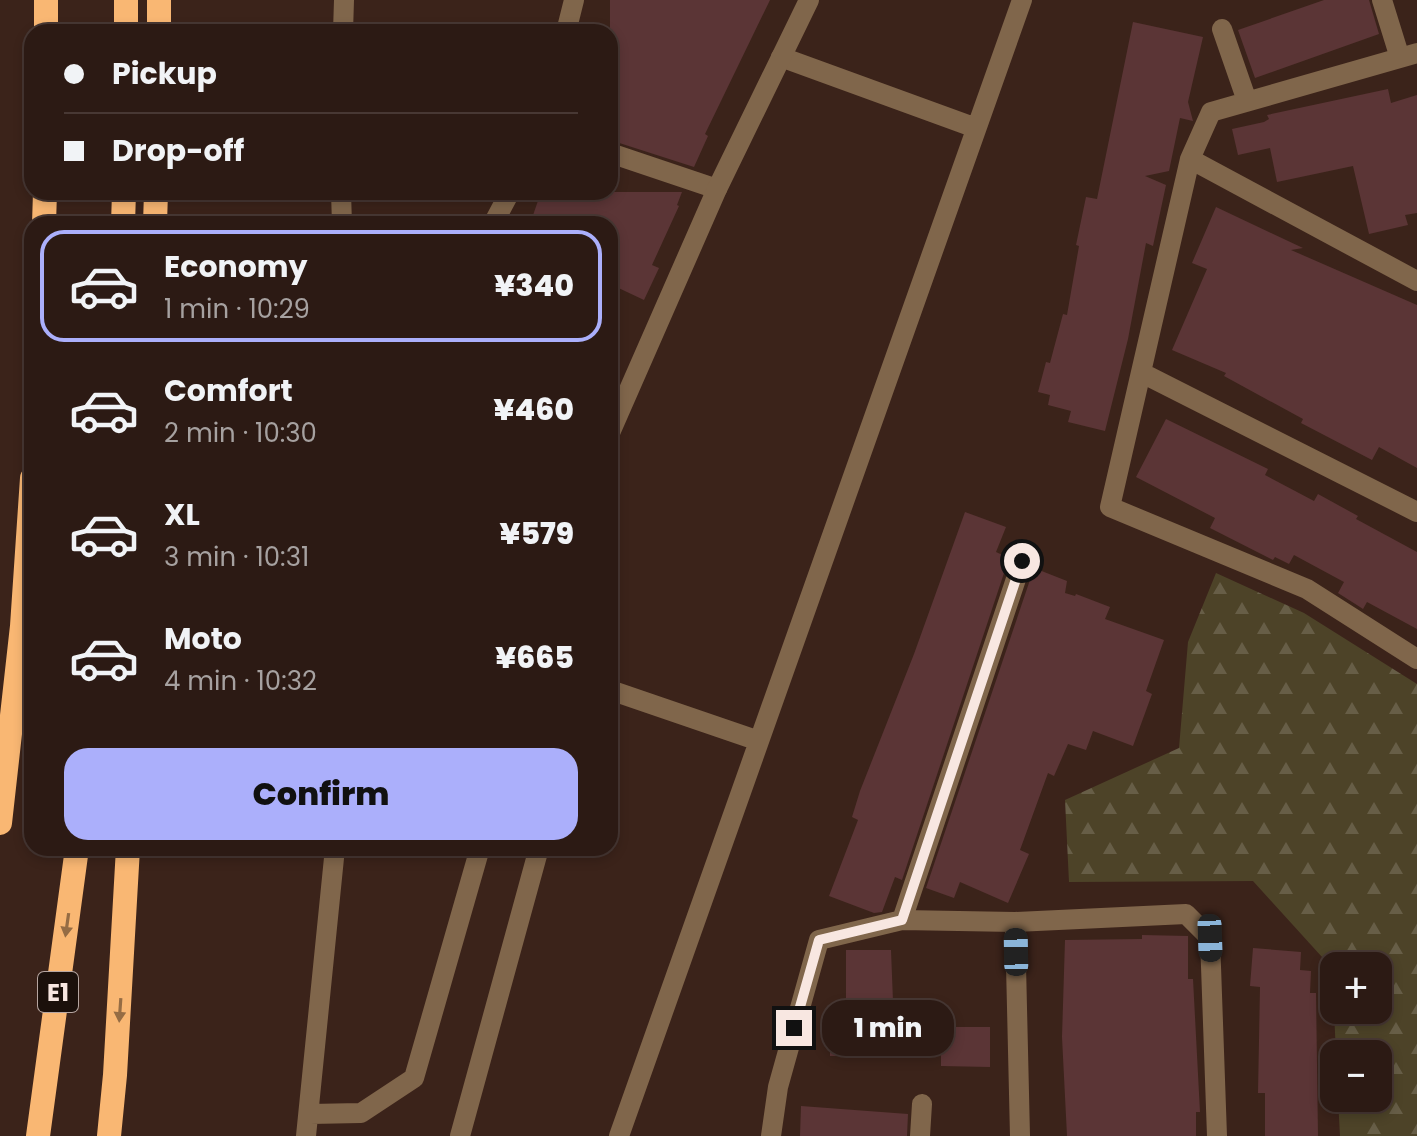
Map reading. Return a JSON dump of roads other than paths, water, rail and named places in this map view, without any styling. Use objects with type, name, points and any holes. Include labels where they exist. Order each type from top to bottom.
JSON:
[{"type":"highway","points":[[46,0],[46,24]]},
{"type":"highway","points":[[126,0],[126,24]]},
{"type":"highway","points":[[159,0],[159,24]]},
{"type":"highway","points":[[0,823],[24,596]]},
{"type":"highway","name":"E1","points":[[38,1136],[76,856]]},
{"type":"highway","points":[[109,1136],[128,856]]},
{"type":"street","points":[[343,24],[344,0]]},
{"type":"street","points":[[568,24],[574,0]]},
{"type":"street","points":[[618,414],[717,189],[809,0]]},
{"type":"street","points":[[619,1136],[1022,0]]},
{"type":"street","points":[[1382,0],[1409,56],[1211,112],[1190,159],[1110,507],[1307,589],[1417,659]]},
{"type":"street","points":[[1222,29],[1247,101]]},
{"type":"street","points":[[781,57],[976,128]]},
{"type":"street","points":[[618,156],[717,189]]},
{"type":"street","points":[[1190,159],[1417,281]]},
{"type":"street","points":[[1142,373],[1417,512]]},
{"type":"street","points":[[902,920],[1022,561]]},
{"type":"street","points":[[618,693],[759,741]]},
{"type":"street","points":[[306,1136],[334,856]]},
{"type":"street","points":[[310,1114],[361,1113],[414,1078],[478,856]]},
{"type":"street","points":[[460,1136],[537,856]]},
{"type":"street","points":[[771,1136],[778,1087],[819,940],[902,920],[1015,922],[1186,914],[1210,938],[1217,1136]]},
{"type":"street","points":[[1015,922],[1020,1136]]},
{"type":"street","points":[[920,1136],[922,1104]]}]
